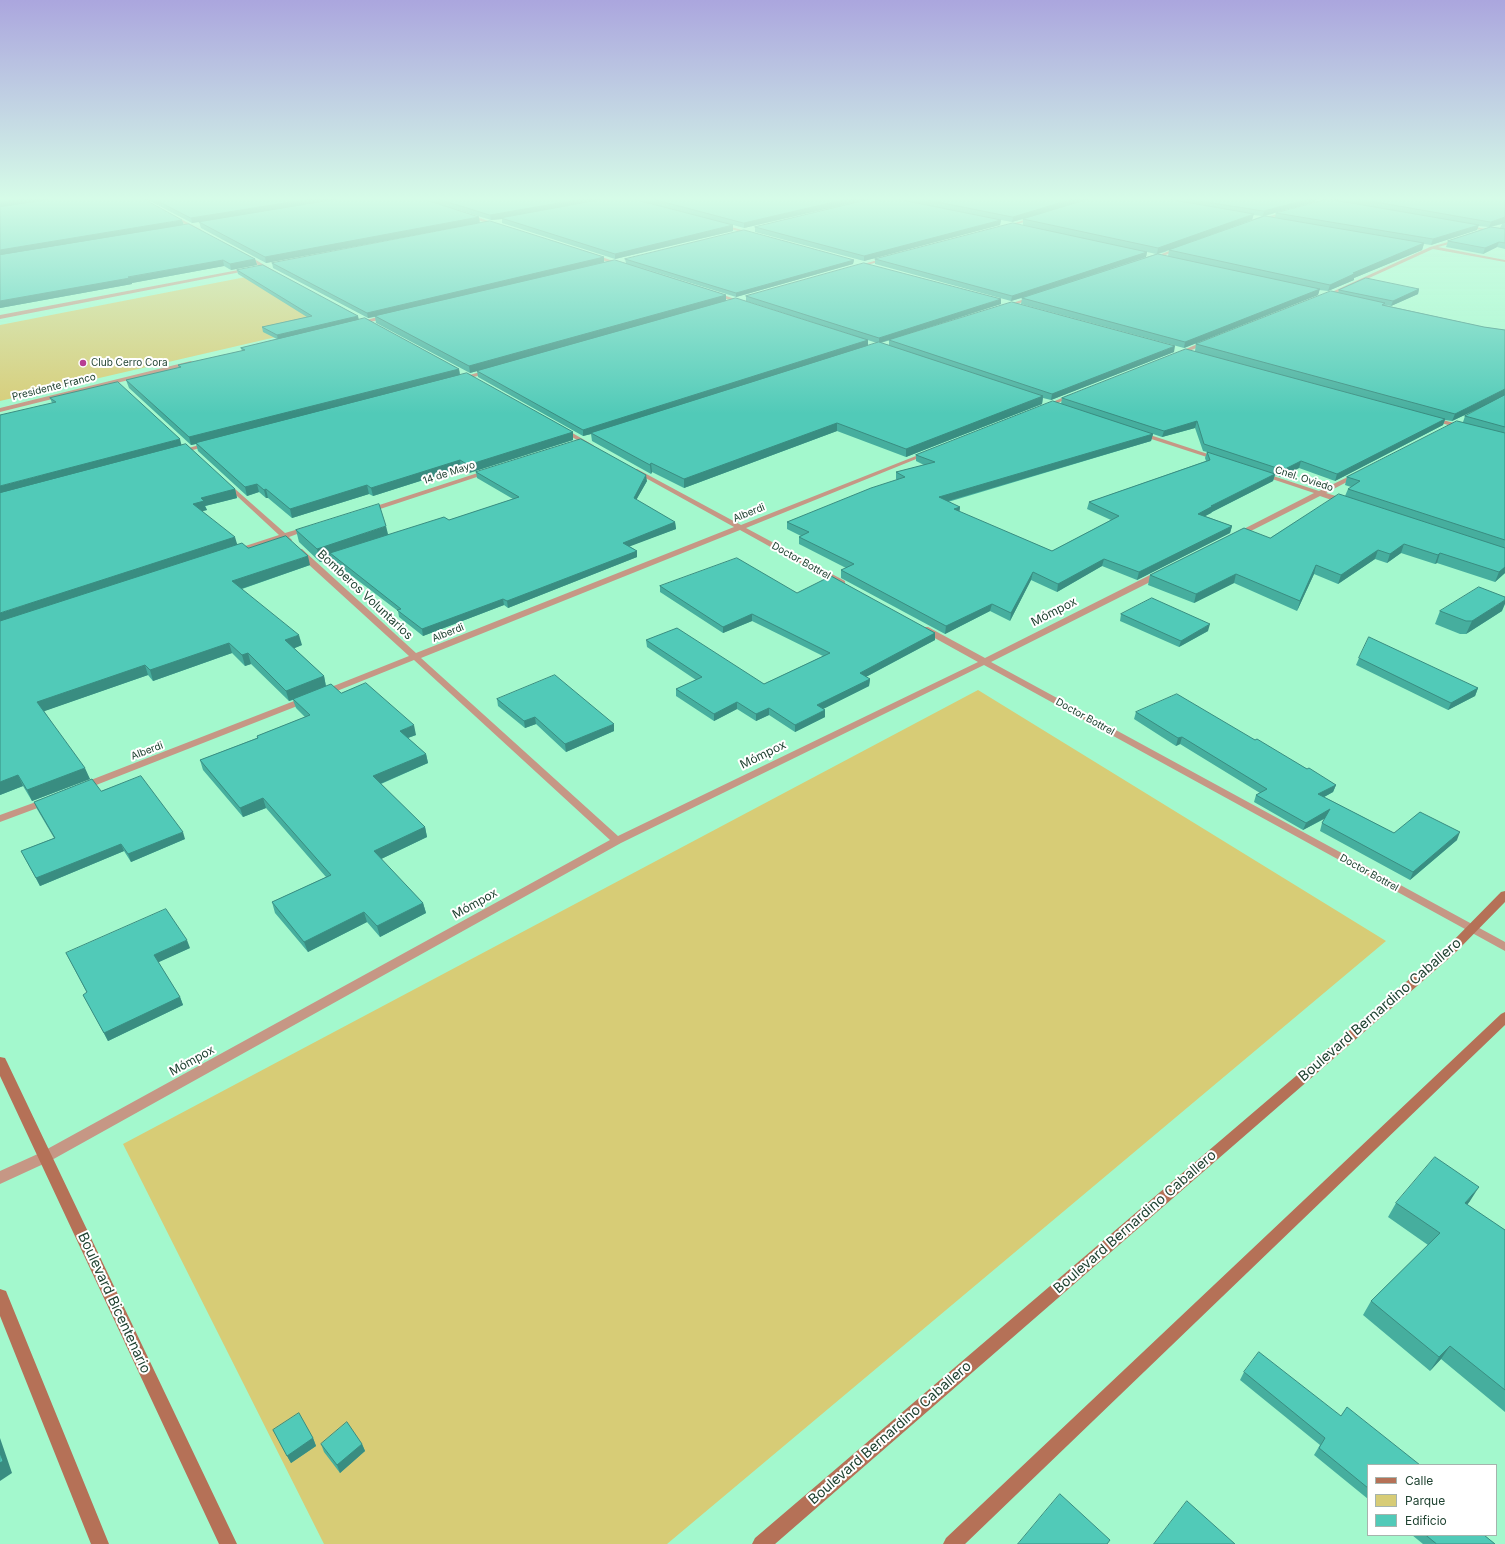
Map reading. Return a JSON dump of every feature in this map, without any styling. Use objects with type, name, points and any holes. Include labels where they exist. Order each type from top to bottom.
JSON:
[{"type":"main road","name":"Boulevard Bernardino Caballero","points":[[761,1544],[1451,950],[1505,895]]},
{"type":"main road","points":[[952,1544],[1505,1017]]},
{"type":"main road","name":"Boulevard Bicentenario","points":[[0,1062],[228,1544]]},
{"type":"main road","points":[[0,1296],[100,1544]]},
{"type":"street","points":[[0,317],[242,270]]},
{"type":"street","points":[[271,270],[284,277]]},
{"type":"street","points":[[1313,301],[1380,270]]},
{"type":"street","points":[[709,292],[753,306]]},
{"type":"street","points":[[997,309],[1041,295]]},
{"type":"street","points":[[731,304],[746,299]]},
{"type":"street","points":[[997,300],[1020,306]]},
{"type":"street","points":[[349,325],[395,314]]},
{"type":"street","points":[[358,318],[372,325]]},
{"type":"street","points":[[1169,357],[1213,340]]},
{"type":"street","name":"Presidente Franco","points":[[0,410],[119,384],[194,363]]},
{"type":"street","points":[[454,381],[500,368]]},
{"type":"street","points":[[455,370],[476,381]]},
{"type":"street","points":[[1037,410],[1081,392]]},
{"type":"street","points":[[1422,416],[1468,429]]},
{"type":"street","points":[[1439,432],[1466,418]]},
{"type":"street","points":[[556,426],[597,449]]},
{"type":"street","points":[[1134,431],[1223,461]]},
{"type":"street","points":[[576,444],[591,439]]},
{"type":"street","points":[[174,453],[212,443]]},
{"type":"street","name":"Alberdi","points":[[74,790],[416,657],[739,527],[933,451]]},
{"type":"street","name":"14 de Mayo","points":[[358,512],[501,467]]},
{"type":"street","name":"Doctor Bottrel","points":[[631,468],[851,588]]},
{"type":"street","points":[[1227,540],[1369,468]]},
{"type":"street","name":"Cnel. Oviedo","points":[[1253,471],[1350,503]]},
{"type":"street","name":"Bomberos Voluntarios","points":[[217,474],[617,841]]},
{"type":"street","points":[[231,553],[313,527]]},
{"type":"street","name":"Mómpox","points":[[0,1178],[45,1157],[617,841],[984,662],[1170,569]]},
{"type":"street","name":"Doctor Bottrel","points":[[921,627],[1505,947]]},
{"type":"street","points":[[0,819],[52,799]]},
{"type":"green space","name":"Club Cerro Cora","points":[[261,274],[341,322],[0,401],[0,325]]},
{"type":"green space","points":[[978,690],[1386,941],[667,1544],[324,1544],[123,1144]]},
{"type":"building","points":[[0,270],[167,270],[128,277],[130,278],[0,301]]},
{"type":"building","points":[[237,270],[272,270],[358,316],[277,335],[262,327],[312,316]]},
{"type":"building","points":[[285,270],[549,270],[367,313]]},
{"type":"building","points":[[572,270],[647,270],[726,295],[469,366],[375,316]]},
{"type":"building","points":[[661,270],[818,270],[736,293]]},
{"type":"building","points":[[839,270],[891,270],[1001,299],[879,338],[746,296]]},
{"type":"building","points":[[916,270],[1092,270],[1012,296]]},
{"type":"building","points":[[1108,270],[1232,270],[1320,289],[1185,342],[1022,298]]},
{"type":"building","points":[[1261,270],[1360,270],[1330,285]]},
{"type":"building","points":[[1366,278],[1419,289],[1393,301],[1339,290]]},
{"type":"building","points":[[1331,291],[1385,303],[1382,305],[1484,327],[1505,330],[1505,389],[1455,414],[1196,344]]},
{"type":"building","points":[[736,298],[868,340],[583,430],[477,371]]},
{"type":"building","points":[[1012,302],[1175,346],[1052,394],[889,340]]},
{"type":"building","points":[[365,318],[459,369],[189,437],[126,380],[181,367],[178,365],[245,350],[241,348]]},
{"type":"building","points":[[879,342],[1043,396],[906,449],[837,423],[684,479],[651,463],[650,465],[591,433]]},
{"type":"building","points":[[1186,349],[1445,419],[1337,474],[1301,461],[1283,470],[1204,444],[1197,421],[1164,431],[1062,398]]},
{"type":"building","points":[[467,373],[573,432],[468,465],[460,460],[371,488],[367,485],[290,509],[266,489],[264,490],[257,484],[245,487],[196,443]]},
{"type":"building","points":[[118,382],[180,439],[0,486],[0,415],[56,402],[50,398]]},
{"type":"building","points":[[1505,395],[1505,427],[1465,416]]},
{"type":"building","points":[[1053,401],[1153,434],[939,497],[960,507],[954,509],[1052,551],[1119,516],[1089,502],[1210,460],[1207,452],[1275,474],[1198,514],[1232,526],[1139,572],[1104,559],[1058,584],[1033,572],[1011,613],[992,604],[946,626],[841,570],[854,564],[799,537],[809,532],[787,522],[871,488],[905,477],[896,472],[935,462],[916,455]]},
{"type":"building","points":[[1457,421],[1505,433],[1505,540],[1348,489],[1360,481],[1347,477]]},
{"type":"building","points":[[581,439],[646,475],[634,498],[675,522],[623,543],[637,551],[507,601],[503,599],[422,629],[397,610],[401,609],[330,553],[444,517],[449,520],[519,497],[476,472]]},
{"type":"building","points":[[186,444],[235,489],[201,498],[204,501],[193,504],[235,537],[0,613],[0,493]]},
{"type":"building","points":[[1339,494],[1505,548],[1505,567],[1499,572],[1440,553],[1438,555],[1404,544],[1390,554],[1378,550],[1341,575],[1316,565],[1300,601],[1236,574],[1196,594],[1150,575],[1244,528],[1270,538]]},
{"type":"building","points":[[379,504],[386,526],[317,549],[296,530]]},
{"type":"building","points":[[286,536],[308,556],[232,581],[299,635],[285,640],[324,676],[286,691],[248,653],[242,655],[229,643],[150,670],[145,665],[37,702],[85,768],[27,790],[18,775],[0,782],[0,621],[242,543],[248,548]]},
{"type":"building","points":[[737,558],[797,593],[831,576],[935,633],[860,673],[870,679],[817,705],[825,710],[795,725],[769,708],[756,714],[737,702],[714,714],[676,689],[702,677],[646,640],[677,628],[764,684],[830,653],[752,614],[723,627],[660,586]]},
{"type":"building","points":[[1479,587],[1505,597],[1505,600],[1472,621],[1466,621],[1440,611]]},
{"type":"building","points":[[1152,598],[1210,624],[1181,641],[1121,614]]},
{"type":"building","points":[[1369,637],[1478,688],[1451,703],[1359,658]]},
{"type":"building","points":[[555,675],[614,724],[565,744],[535,717],[524,721],[497,699]]},
{"type":"building","points":[[366,683],[414,725],[400,731],[426,754],[373,776],[425,827],[374,851],[423,903],[377,926],[364,912],[304,942],[272,902],[331,875],[263,798],[240,808],[200,760],[258,738],[257,736],[310,715],[293,699],[331,684],[341,693]]},
{"type":"building","points":[[1177,694],[1255,740],[1257,739],[1307,769],[1309,768],[1336,785],[1318,794],[1394,833],[1420,812],[1460,832],[1413,872],[1322,823],[1330,809],[1306,823],[1256,795],[1267,789],[1182,737],[1178,738],[1136,712]]},
{"type":"building","points":[[141,776],[183,832],[128,854],[121,844],[36,878],[21,851],[55,838],[34,802],[92,779],[101,791]]},
{"type":"building","points":[[166,909],[187,940],[154,955],[180,997],[104,1033],[83,995],[87,992],[66,953]]},
{"type":"building","points":[[1435,1157],[1479,1187],[1465,1203],[1505,1230],[1505,1390],[1450,1346],[1439,1357],[1371,1301],[1440,1233],[1396,1203]]},
{"type":"building","points":[[1259,1352],[1341,1416],[1347,1407],[1419,1464],[1367,1464],[1367,1487],[1319,1448],[1325,1438],[1244,1372]]},
{"type":"building","points":[[299,1413],[313,1438],[287,1456],[273,1430]]},
{"type":"building","points":[[347,1422],[362,1444],[337,1465],[321,1444]]},
{"type":"building","points":[[0,1453],[3,1461],[0,1463]]},
{"type":"building","points":[[1060,1494],[1110,1540],[1107,1544],[1018,1544]]},
{"type":"building","points":[[1187,1501],[1235,1544],[1154,1544]]},
{"type":"building","points":[[1427,1536],[1485,1536],[1495,1544],[1437,1544]]},
{"type":"place","name":"Club Cerro Cora","points":[[83,363]]}]
